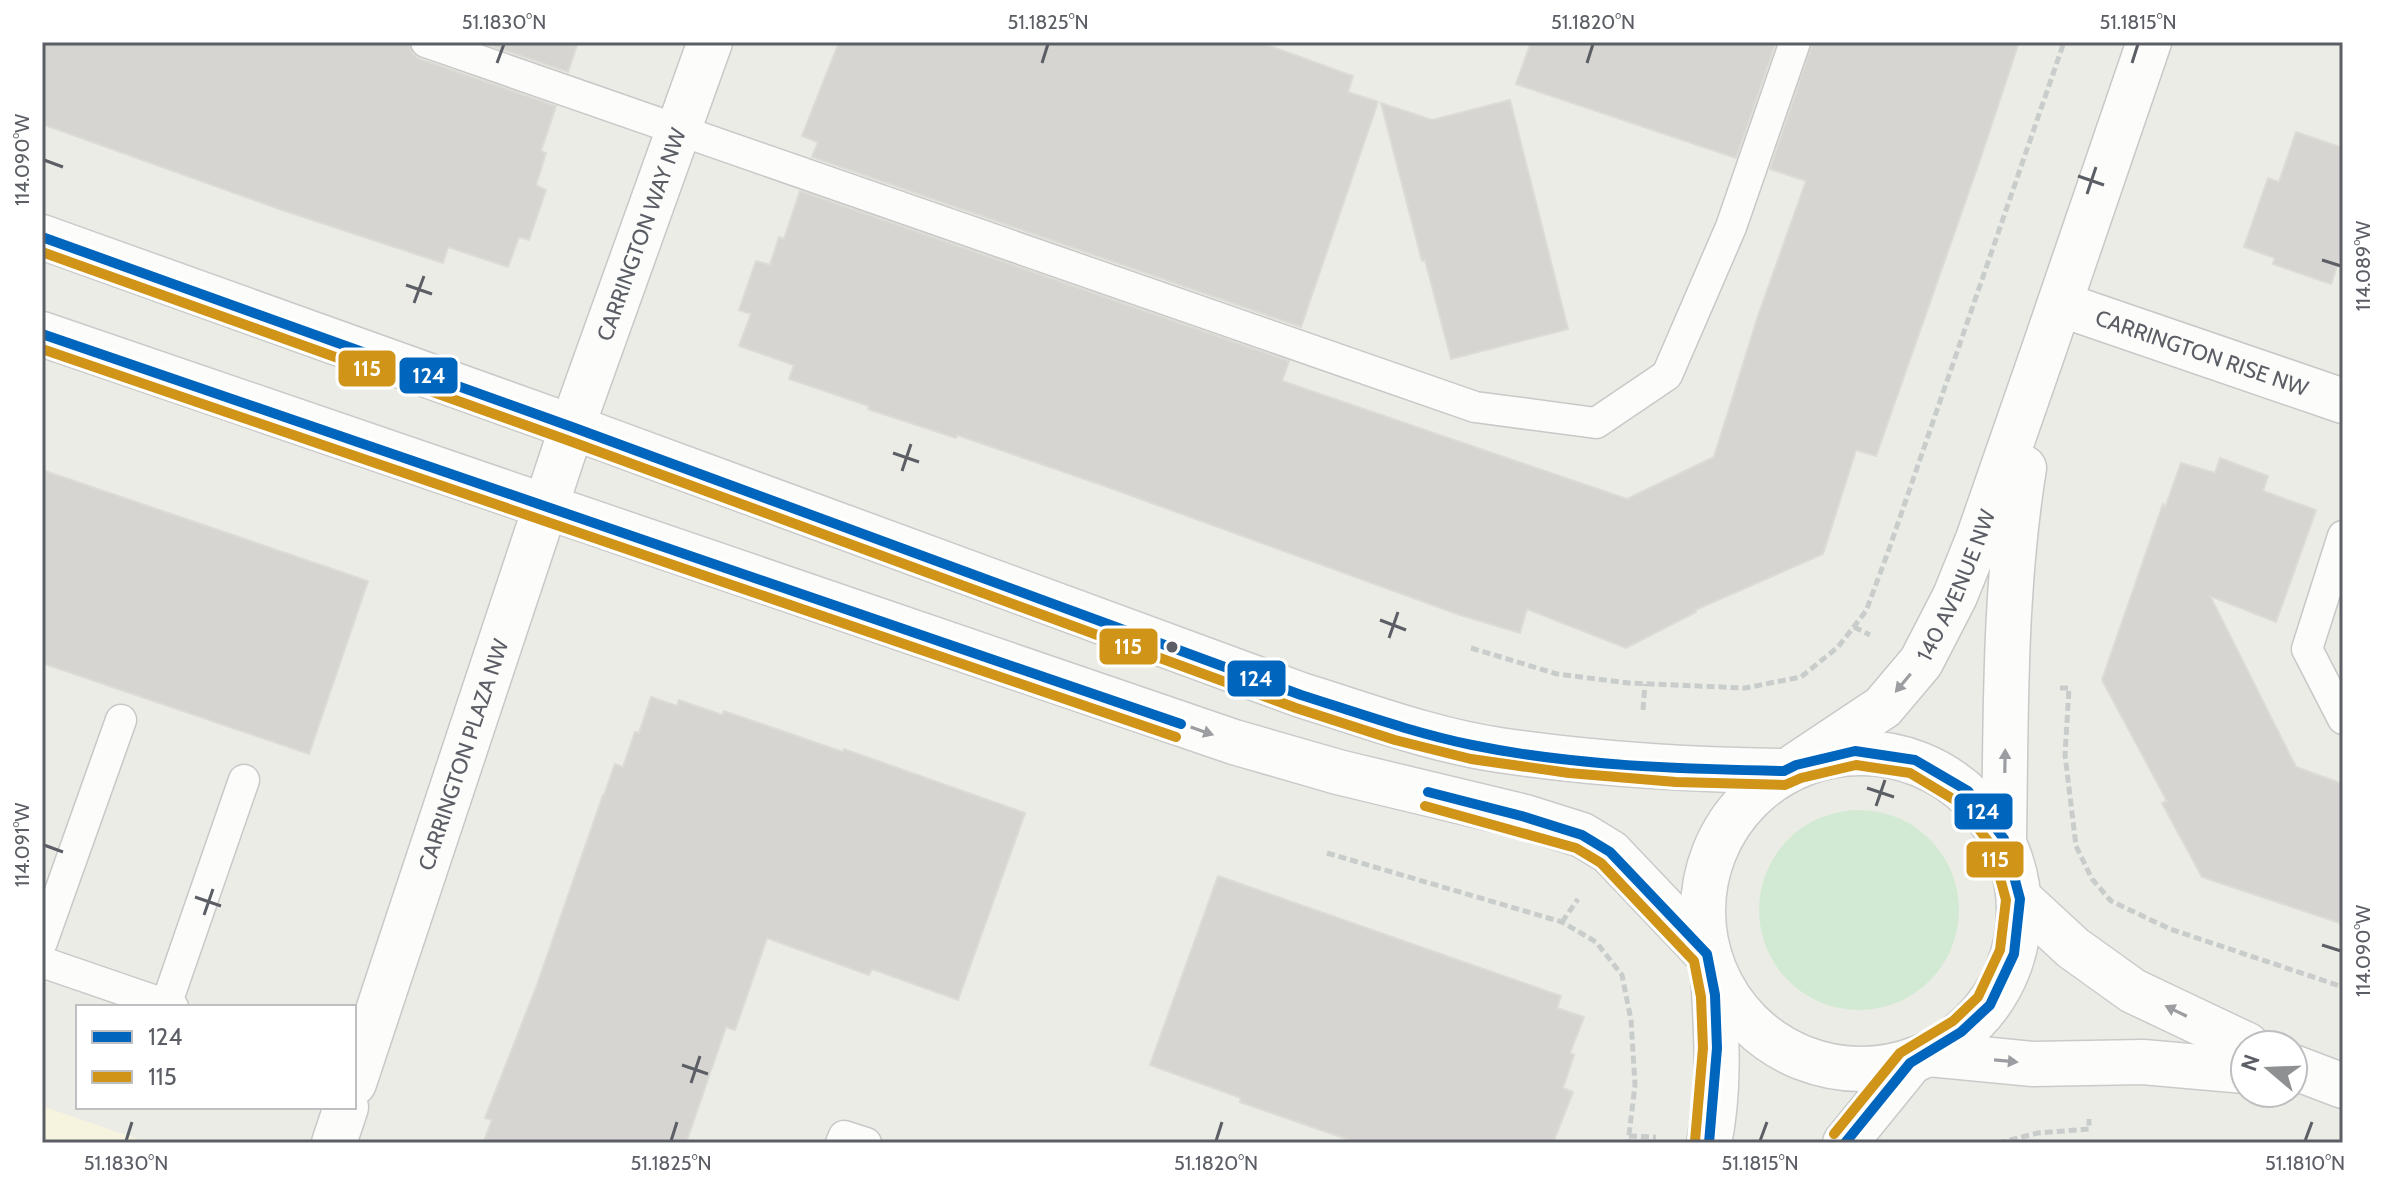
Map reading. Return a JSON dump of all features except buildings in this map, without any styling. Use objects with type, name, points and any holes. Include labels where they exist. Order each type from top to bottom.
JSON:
[{"type":"street","name":"CARRINGTON WAY NW","points":[[572,427],[710,42]]},
{"type":"street","name":"140 AVENUE NW","points":[[1709,1143],[1713,1127],[1717,1060],[1710,962],[1701,901],[1714,849],[1742,804],[1790,768],[1883,707],[1921,662],[1955,596],[1978,539],[2149,42]]},
{"type":"street","points":[[42,237],[572,427],[1301,695],[1408,729],[1497,750],[1639,766],[1790,768]]},
{"type":"street","name":"CARRINGTON RISE NW","points":[[2060,304],[2343,401]]},
{"type":"street","points":[[42,334],[1234,742],[1338,772],[1510,813],[1582,835],[1610,852],[1710,962]]},
{"type":"street","name":"140 AVENUE NW","points":[[1845,1143],[1920,1058],[1961,1032],[1990,1005],[2014,954],[2020,899],[2004,839],[2006,626],[2013,534],[2042,355]]},
{"type":"street","name":"CARRINGTON PLAZA NW","points":[[356,1073],[572,427]]},
{"type":"street","name":"140 AVENUE NW","points":[[1790,768],[1855,751],[1915,760],[1968,791],[2004,839]]},
{"type":"street","points":[[2020,899],[2073,948],[2133,991],[2229,1036]]},
{"type":"street","name":"140 AVENUE NW","points":[[1710,962],[1747,1024],[1802,1059],[1864,1071],[1920,1058]]},
{"type":"street","points":[[1920,1058],[2033,1064],[2143,1062],[2229,1070]]},
{"type":"street","name":"CARRINGTON PLAZA NW","points":[[334,1143],[345,1109]]},
{"type":"lane","points":[[426,42],[1475,407],[1596,423],[1667,375],[1731,227],[1795,42]]},
{"type":"lane","points":[[2343,536],[2307,649],[2343,719]]},
{"type":"lane","points":[[42,942],[121,720]]},
{"type":"lane","points":[[170,1005],[244,780]]},
{"type":"lane","points":[[42,962],[167,1005]]},
{"type":"lane","points":[[841,1143],[844,1136],[866,1143]]},
{"type":"path","points":[[1471,648],[1557,674],[1628,683],[1745,688],[1801,677],[1838,647],[1866,611],[2064,42]]},
{"type":"path","points":[[1854,627],[1921,662]]},
{"type":"path","points":[[2006,687],[2069,688],[2065,755],[2076,846],[2092,879],[2111,901],[2170,929],[2343,987]]},
{"type":"path","points":[[1327,853],[1562,922],[1596,942],[1622,975],[1631,1020],[1635,1085],[1628,1143]]},
{"type":"shaded area","points":[[42,1106],[149,1143],[42,1143]]},
{"type":"green space","points":[[1859,810],[1897,818],[1930,839],[1951,872],[1959,910],[1951,948],[1930,981],[1897,1002],[1859,1010],[1821,1002],[1788,981],[1767,948],[1759,910],[1767,872],[1788,839],[1821,818]]},
{"type":"transit line","name":"124","points":[[42,237],[572,427],[1301,695],[1429,735],[1549,758],[1666,767],[1784,771],[1796,765],[1855,751],[1915,760],[1968,791],[2004,839],[2020,899],[2014,954],[1990,1005],[1961,1032],[1910,1063],[1845,1143]]},
{"type":"transit line","name":"115","points":[[42,252],[567,440],[1296,708],[1395,740],[1471,759],[1569,773],[1676,782],[1785,785],[1856,765],[1910,773],[1958,802],[1991,845],[2006,900],[2000,950],[1978,997],[1953,1021],[1900,1053],[1834,1134]]},
{"type":"transit line","name":"124","points":[[42,334],[1181,724]]},
{"type":"transit line","name":"115","points":[[42,349],[1176,737]]},
{"type":"transit line","name":"124","points":[[1428,792],[1582,835],[1610,852],[1707,954],[1715,995],[1717,1048],[1709,1143]]},
{"type":"transit line","name":"115","points":[[1425,806],[1576,848],[1601,863],[1694,961],[1701,997],[1703,1048],[1695,1141]]}]
